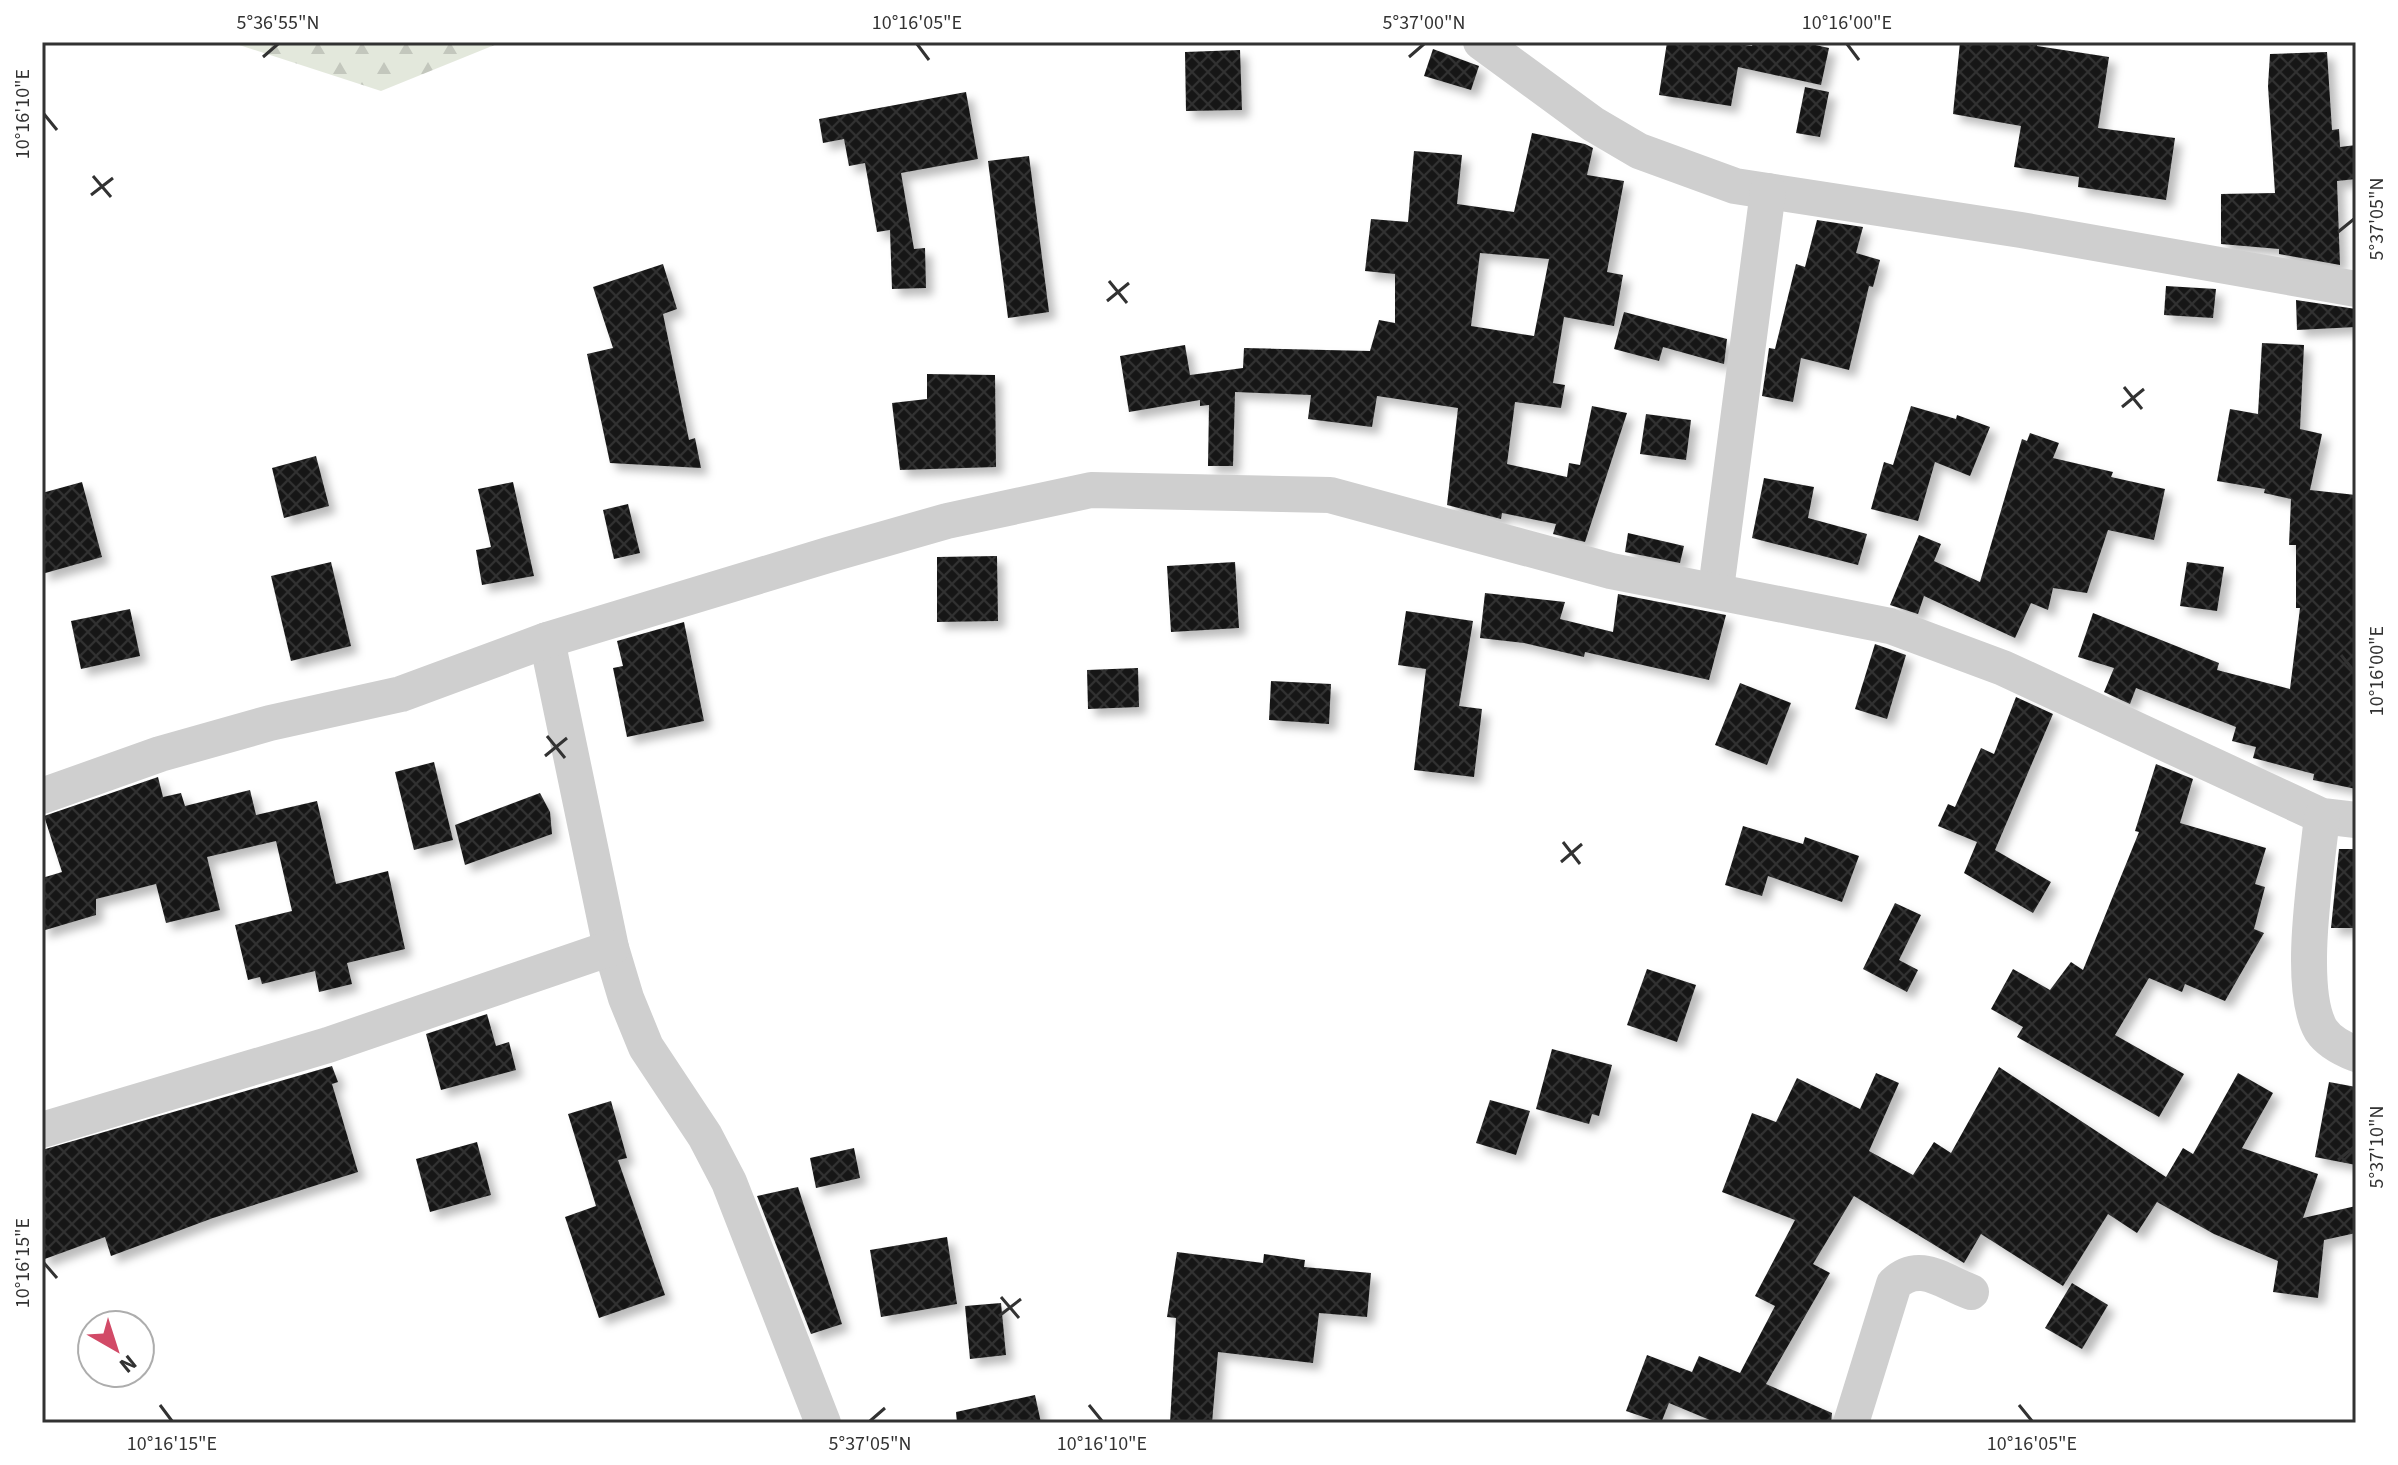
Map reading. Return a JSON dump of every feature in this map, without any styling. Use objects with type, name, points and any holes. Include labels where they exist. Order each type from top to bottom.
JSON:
[{"type":"street","points":[[1481,42],[1593,124],[1639,151],[1735,186],[2021,230],[2356,289]]},
{"type":"street","points":[[1716,589],[1768,191]]},
{"type":"street","points":[[42,796],[215,739],[401,694],[547,640],[947,521],[1091,490],[1330,495],[1611,571],[1716,589],[1890,626],[1975,658],[2339,818],[2309,979],[2312,1008],[2322,1032],[2337,1046],[2356,1054]]},
{"type":"street","points":[[547,640],[611,948],[646,1047],[705,1136],[729,1182],[823,1423]]},
{"type":"street","points":[[42,1130],[328,1045],[611,948]]},
{"type":"street","points":[[1851,1423],[1894,1284],[1906,1273],[1915,1270],[1971,1292]]},
{"type":"green space","points":[[230,42],[502,42],[381,91]]},
{"type":"building","points":[[1667,42],[1726,42],[1752,46],[1753,42],[1802,42],[1829,48],[1821,85],[1738,67],[1731,106],[1659,95]]},
{"type":"building","points":[[1960,42],[2037,42],[2037,46],[2109,57],[2098,128],[2175,138],[2166,200],[2078,187],[2079,177],[2014,167],[2021,126],[1953,114]]},
{"type":"building","points":[[1433,49],[1479,66],[1471,90],[1424,76]]},
{"type":"building","points":[[1240,50],[1242,110],[1186,111],[1185,52]]},
{"type":"building","points":[[2327,52],[2332,130],[2339,129],[2340,147],[2356,145],[2356,179],[2337,181],[2340,265],[2279,254],[2279,249],[2221,244],[2221,194],[2275,193],[2268,86],[2270,54]]},
{"type":"building","points":[[1805,87],[1829,92],[1820,137],[1796,133]]},
{"type":"building","points":[[966,92],[978,159],[901,173],[914,249],[925,248],[926,288],[892,289],[890,230],[877,232],[865,163],[849,166],[844,139],[823,143],[819,119]]},
{"type":"building","points":[[1532,133],[1593,148],[1587,175],[1624,181],[1607,272],[1623,275],[1614,326],[1564,317],[1553,383],[1565,385],[1561,408],[1515,402],[1507,464],[1567,477],[1569,463],[1580,465],[1592,406],[1627,413],[1585,542],[1553,534],[1556,524],[1502,513],[1501,519],[1447,505],[1458,408],[1377,396],[1372,427],[1308,419],[1311,395],[1235,392],[1233,466],[1208,466],[1209,405],[1200,406],[1200,400],[1129,412],[1120,356],[1185,345],[1190,375],[1243,368],[1244,348],[1370,351],[1379,320],[1395,323],[1395,274],[1365,271],[1371,219],[1408,222],[1414,151],[1462,155],[1457,204],[1514,212]],"holes":[[[1480,253],[1549,259],[1534,336],[1471,326]]]},
{"type":"building","points":[[1029,156],[1049,312],[1008,318],[988,161]]},
{"type":"building","points":[[1817,220],[1863,227],[1856,253],[1880,260],[1873,287],[1869,286],[1849,370],[1801,358],[1793,402],[1762,396],[1769,348],[1775,349],[1796,264],[1805,267]]},
{"type":"building","points":[[663,264],[677,309],[663,314],[689,440],[695,438],[701,468],[610,463],[587,354],[613,348],[593,287]]},
{"type":"building","points":[[2166,286],[2216,289],[2213,318],[2164,315]]},
{"type":"building","points":[[2296,300],[2356,309],[2356,327],[2297,330]]},
{"type":"building","points":[[1624,312],[1727,339],[1724,364],[1663,347],[1659,361],[1614,349]]},
{"type":"building","points":[[2262,343],[2304,345],[2300,429],[2322,434],[2310,490],[2356,495],[2356,789],[2313,780],[2314,774],[2253,758],[2256,747],[2232,741],[2236,727],[2136,688],[2130,704],[2104,692],[2114,668],[2078,657],[2093,613],[2219,663],[2217,670],[2290,689],[2300,608],[2296,608],[2296,545],[2289,545],[2291,499],[2264,493],[2265,489],[2217,481],[2230,409],[2258,414]]},
{"type":"building","points":[[927,374],[995,375],[996,467],[900,470],[892,403],[927,399]]},
{"type":"building","points":[[1911,406],[1956,419],[1957,415],[1990,427],[1970,476],[1935,462],[1918,521],[1871,509],[1884,462],[1893,465]]},
{"type":"building","points":[[1646,414],[1691,420],[1686,460],[1640,454]]},
{"type":"building","points":[[2030,433],[2059,443],[2053,458],[2113,472],[2111,477],[2165,489],[2154,540],[2108,530],[2087,593],[2053,588],[2048,610],[2031,603],[2015,638],[1924,596],[1918,614],[1890,605],[1919,535],[1941,544],[1934,561],[1980,582],[2022,439],[2027,441]]},
{"type":"building","points":[[316,456],[329,506],[284,518],[272,468]]},
{"type":"building","points":[[1764,478],[1814,487],[1808,518],[1867,534],[1858,565],[1752,538]]},
{"type":"building","points":[[82,482],[102,557],[42,574],[42,493]]},
{"type":"building","points":[[513,482],[534,576],[482,585],[476,550],[491,547],[478,489]]},
{"type":"building","points":[[628,504],[640,553],[614,559],[603,510]]},
{"type":"building","points":[[1628,533],[1684,546],[1680,563],[1625,552]]},
{"type":"building","points":[[997,556],[998,621],[937,622],[937,557]]},
{"type":"building","points":[[331,562],[351,646],[291,661],[271,576]]},
{"type":"building","points":[[1235,562],[1239,628],[1171,632],[1167,566]]},
{"type":"building","points":[[2187,562],[2224,567],[2217,611],[2180,606]]},
{"type":"building","points":[[1485,593],[1565,602],[1560,619],[1613,632],[1618,594],[1726,615],[1709,680],[1585,652],[1584,657],[1524,643],[1480,638]]},
{"type":"building","points":[[130,609],[140,656],[81,669],[71,621]]},
{"type":"building","points":[[1406,611],[1473,621],[1459,706],[1482,709],[1474,777],[1414,770],[1426,669],[1398,665]]},
{"type":"building","points":[[684,622],[704,721],[627,737],[613,668],[623,666],[617,641]]},
{"type":"building","points":[[1875,644],[1906,655],[1887,719],[1855,709]]},
{"type":"building","points":[[1138,668],[1139,707],[1088,709],[1087,670]]},
{"type":"building","points":[[1271,681],[1331,684],[1329,724],[1269,720]]},
{"type":"building","points":[[1740,683],[1791,703],[1767,765],[1715,745]]},
{"type":"building","points":[[2016,697],[2053,714],[1995,850],[2051,882],[2033,913],[1964,873],[1977,842],[1938,826],[1948,804],[1955,807],[1981,748],[1994,754]]},
{"type":"building","points":[[434,762],[453,840],[414,850],[395,772]]},
{"type":"building","points":[[2156,764],[2193,779],[2180,823],[2266,848],[2255,884],[2265,887],[2254,929],[2264,933],[2225,1001],[2185,984],[2182,992],[2149,978],[2115,1035],[2184,1074],[2159,1117],[2017,1037],[2023,1027],[1991,1009],[2013,969],[2050,990],[2071,962],[2083,970],[2139,832],[2135,831]]},
{"type":"building","points":[[158,777],[163,797],[181,793],[185,806],[250,790],[256,815],[317,801],[336,884],[388,871],[405,949],[347,963],[352,984],[319,992],[315,971],[262,984],[260,977],[248,980],[235,925],[292,911],[276,841],[207,857],[220,910],[166,923],[156,884],[96,899],[96,915],[42,931],[42,878],[62,872],[44,816]]},
{"type":"building","points":[[540,793],[550,812],[552,834],[465,865],[455,825]]},
{"type":"building","points":[[1743,826],[1803,844],[1805,837],[1859,856],[1842,902],[1768,876],[1762,896],[1725,885]]},
{"type":"building","points":[[2339,849],[2356,849],[2356,928],[2331,928]]},
{"type":"building","points":[[1895,903],[1921,915],[1899,960],[1918,970],[1907,992],[1863,969]]},
{"type":"building","points":[[1647,969],[1696,985],[1677,1042],[1627,1025]]},
{"type":"building","points":[[487,1014],[496,1046],[509,1042],[516,1070],[441,1090],[426,1034]]},
{"type":"building","points":[[1552,1049],[1612,1065],[1599,1116],[1592,1114],[1589,1124],[1536,1109]]},
{"type":"building","points":[[332,1066],[338,1082],[332,1084],[358,1172],[213,1218],[111,1256],[105,1237],[42,1260],[42,1150]]},
{"type":"building","points":[[1999,1067],[2166,1177],[2183,1148],[2193,1154],[2238,1073],[2273,1093],[2242,1148],[2318,1174],[2303,1218],[2356,1206],[2356,1233],[2324,1240],[2318,1298],[2273,1292],[2278,1261],[2214,1234],[2157,1202],[2137,1233],[2108,1214],[2063,1286],[1981,1234],[1964,1263],[1854,1196],[1813,1264],[1830,1273],[1766,1384],[1832,1413],[1831,1423],[1717,1423],[1669,1403],[1661,1423],[1626,1411],[1647,1355],[1692,1372],[1699,1356],[1740,1373],[1775,1306],[1755,1296],[1795,1220],[1722,1192],[1752,1113],[1776,1122],[1797,1078],[1860,1109],[1876,1073],[1899,1083],[1869,1151],[1913,1175],[1934,1142],[1951,1153]]},
{"type":"building","points":[[2329,1082],[2356,1087],[2356,1165],[2315,1157]]},
{"type":"building","points":[[1490,1100],[1530,1111],[1516,1155],[1476,1143]]},
{"type":"building","points":[[611,1101],[627,1158],[618,1160],[665,1295],[599,1318],[565,1217],[596,1206],[568,1114]]},
{"type":"building","points":[[477,1142],[491,1195],[430,1212],[416,1159]]},
{"type":"building","points":[[854,1148],[860,1178],[816,1188],[810,1158]]},
{"type":"building","points":[[798,1187],[842,1324],[811,1334],[757,1196]]},
{"type":"building","points":[[947,1237],[957,1304],[881,1317],[870,1250]]},
{"type":"building","points":[[1177,1252],[1263,1263],[1264,1254],[1305,1260],[1304,1267],[1371,1273],[1367,1317],[1319,1313],[1313,1363],[1218,1352],[1212,1423],[1170,1423],[1176,1318],[1167,1317]]},
{"type":"building","points":[[2072,1283],[2108,1305],[2082,1349],[2045,1328]]},
{"type":"building","points":[[1001,1303],[1006,1355],[970,1359],[965,1306]]},
{"type":"building","points":[[1035,1395],[1041,1423],[957,1423],[956,1412]]}]
